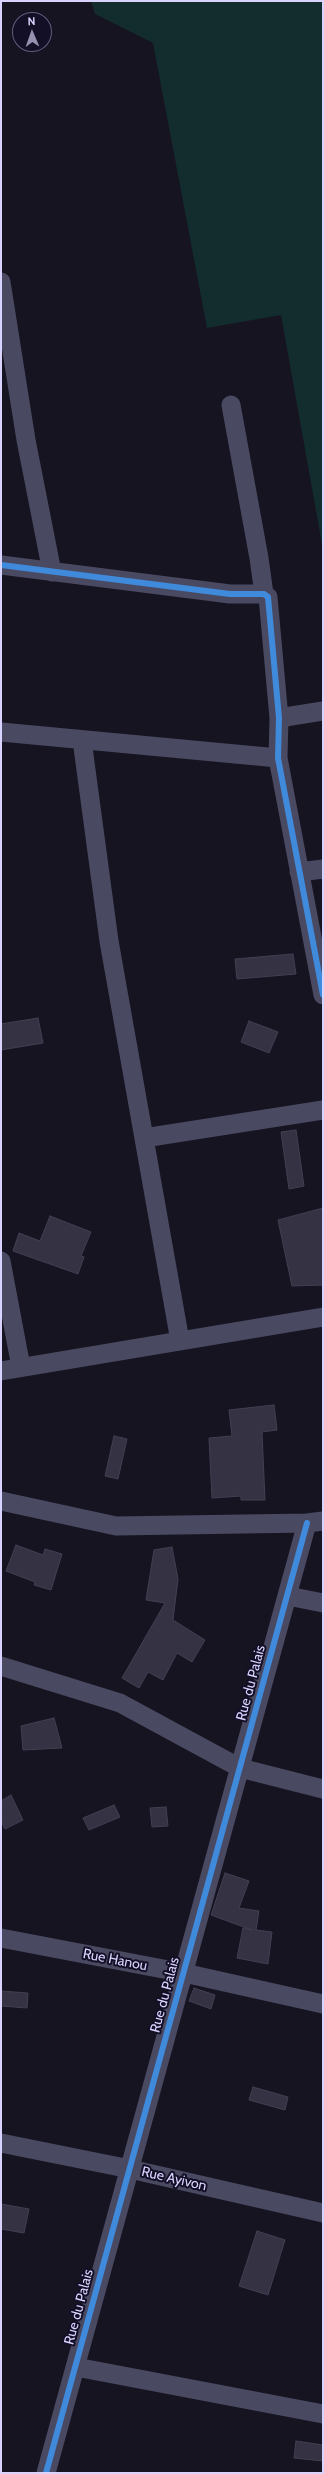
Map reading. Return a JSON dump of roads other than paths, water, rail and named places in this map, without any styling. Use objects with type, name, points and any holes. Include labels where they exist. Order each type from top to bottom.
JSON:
[{"type":"street","points":[[1,282],[18,379],[26,440],[52,572]]},
{"type":"street","points":[[231,405],[259,558],[264,594],[269,599],[279,718],[278,758],[323,995]]},
{"type":"street","points":[[1,565],[230,594],[264,594]]},
{"type":"street","points":[[279,718],[323,711]]},
{"type":"street","points":[[1,732],[278,758]]},
{"type":"street","points":[[82,740],[108,941],[180,1341]]},
{"type":"street","points":[[299,872],[323,869]]},
{"type":"street","points":[[144,1138],[323,1110]]},
{"type":"street","points":[[1,1261],[21,1367]]},
{"type":"street","points":[[1,1371],[323,1317]]},
{"type":"street","points":[[1,1501],[116,1526],[315,1522]]},
{"type":"street","name":"Rue du Palais","points":[[46,2473],[288,1596],[315,1522]]},
{"type":"street","points":[[288,1596],[323,1603]]},
{"type":"street","points":[[1,1666],[120,1703],[240,1768],[323,1789]]},
{"type":"street","name":"Rue Hanou","points":[[1,1938],[184,1973],[323,2004]]},
{"type":"street","name":"Rue Ayivon","points":[[1,2143],[130,2169],[323,2213]]},
{"type":"street","points":[[76,2366],[323,2414]]}]
